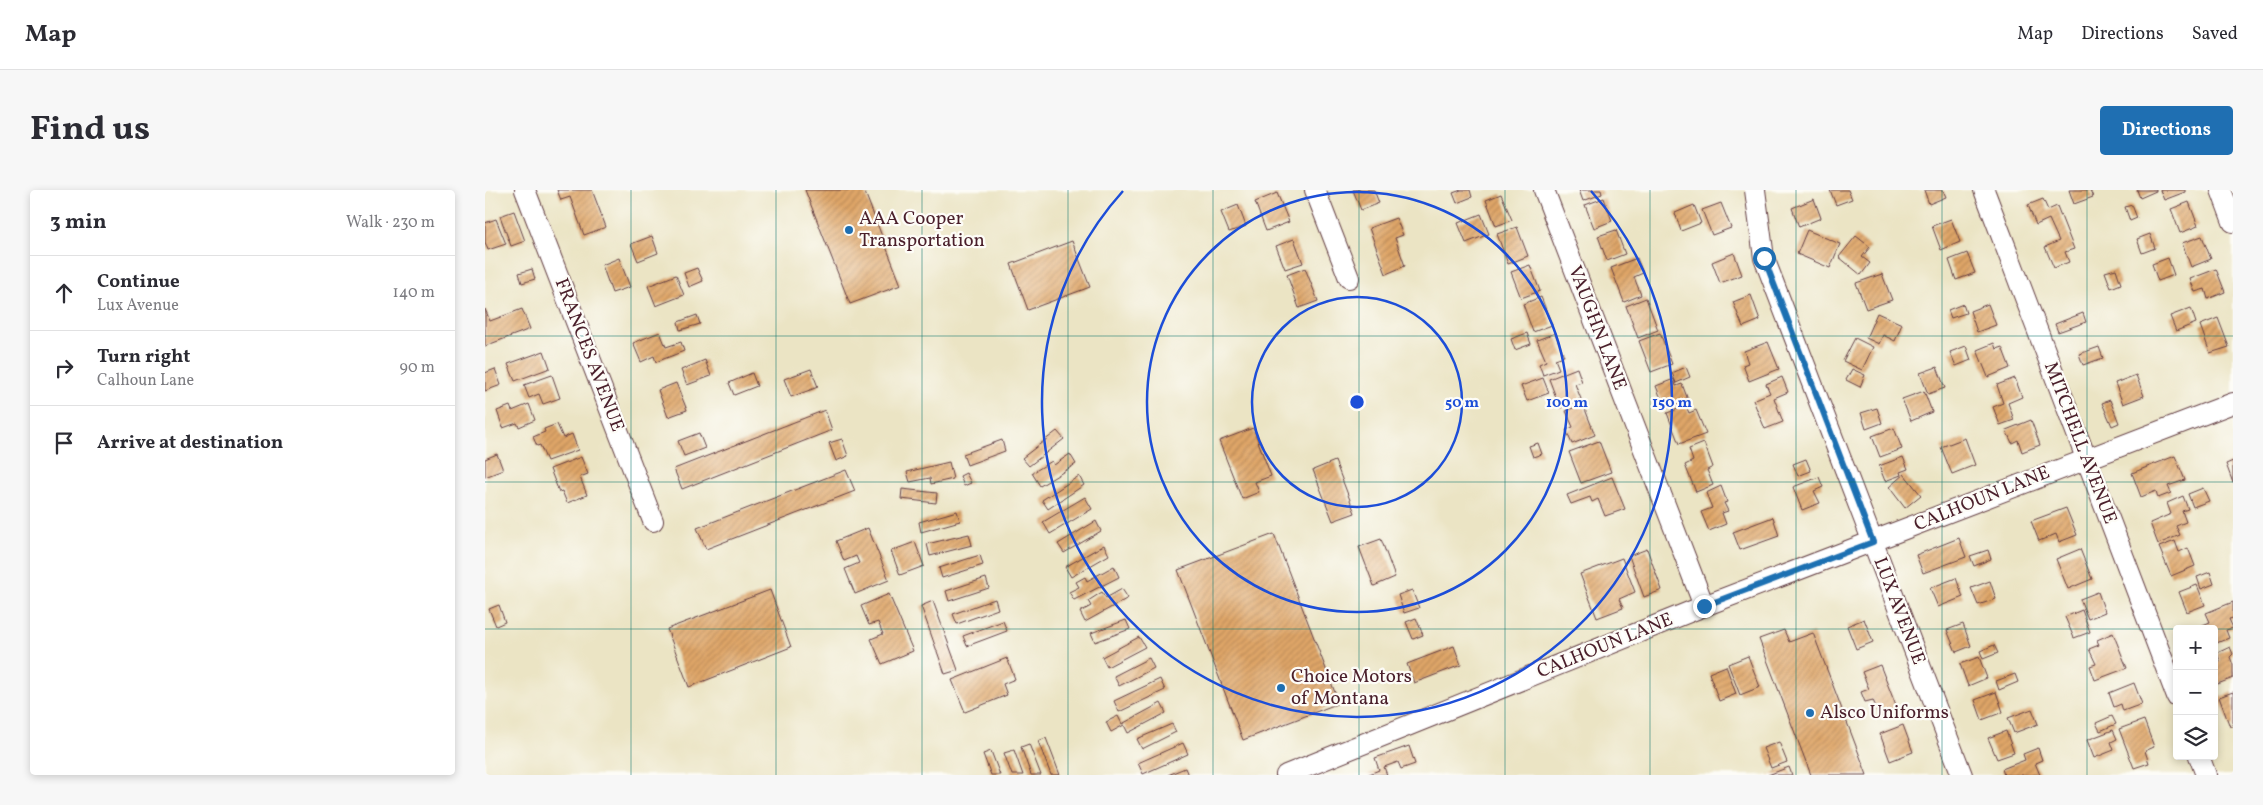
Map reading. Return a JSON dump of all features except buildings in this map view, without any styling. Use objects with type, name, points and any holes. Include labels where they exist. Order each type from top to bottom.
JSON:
[{"type":"street","name":"FRANCES AVENUE","points":[[525,190],[653,521]]},
{"type":"street","points":[[1315,190],[1349,278]]},
{"type":"street","name":"VAUGHN LANE","points":[[1544,190],[1704,606]]},
{"type":"street","name":"LUX AVENUE","points":[[1755,190],[1764,258],[1962,775]]},
{"type":"street","name":"MITCHELL AVENUE","points":[[1984,190],[2173,686]]},
{"type":"street","points":[[2221,190],[2233,222]]},
{"type":"street","name":"CALHOUN LANE","points":[[1286,775],[1318,769],[1704,606],[2233,403]]},
{"type":"street","points":[[2200,760],[2206,775]]},
{"type":"place","name":"AAA Cooper Transportation","points":[[849,230]]},
{"type":"place","name":"Choice Motors of Montana","points":[[1281,688]]},
{"type":"place","name":"Alsco Uniforms","points":[[1810,713]]},
{"type":"route","points":[[1704,606],[1873,542],[1764,258]]}]
